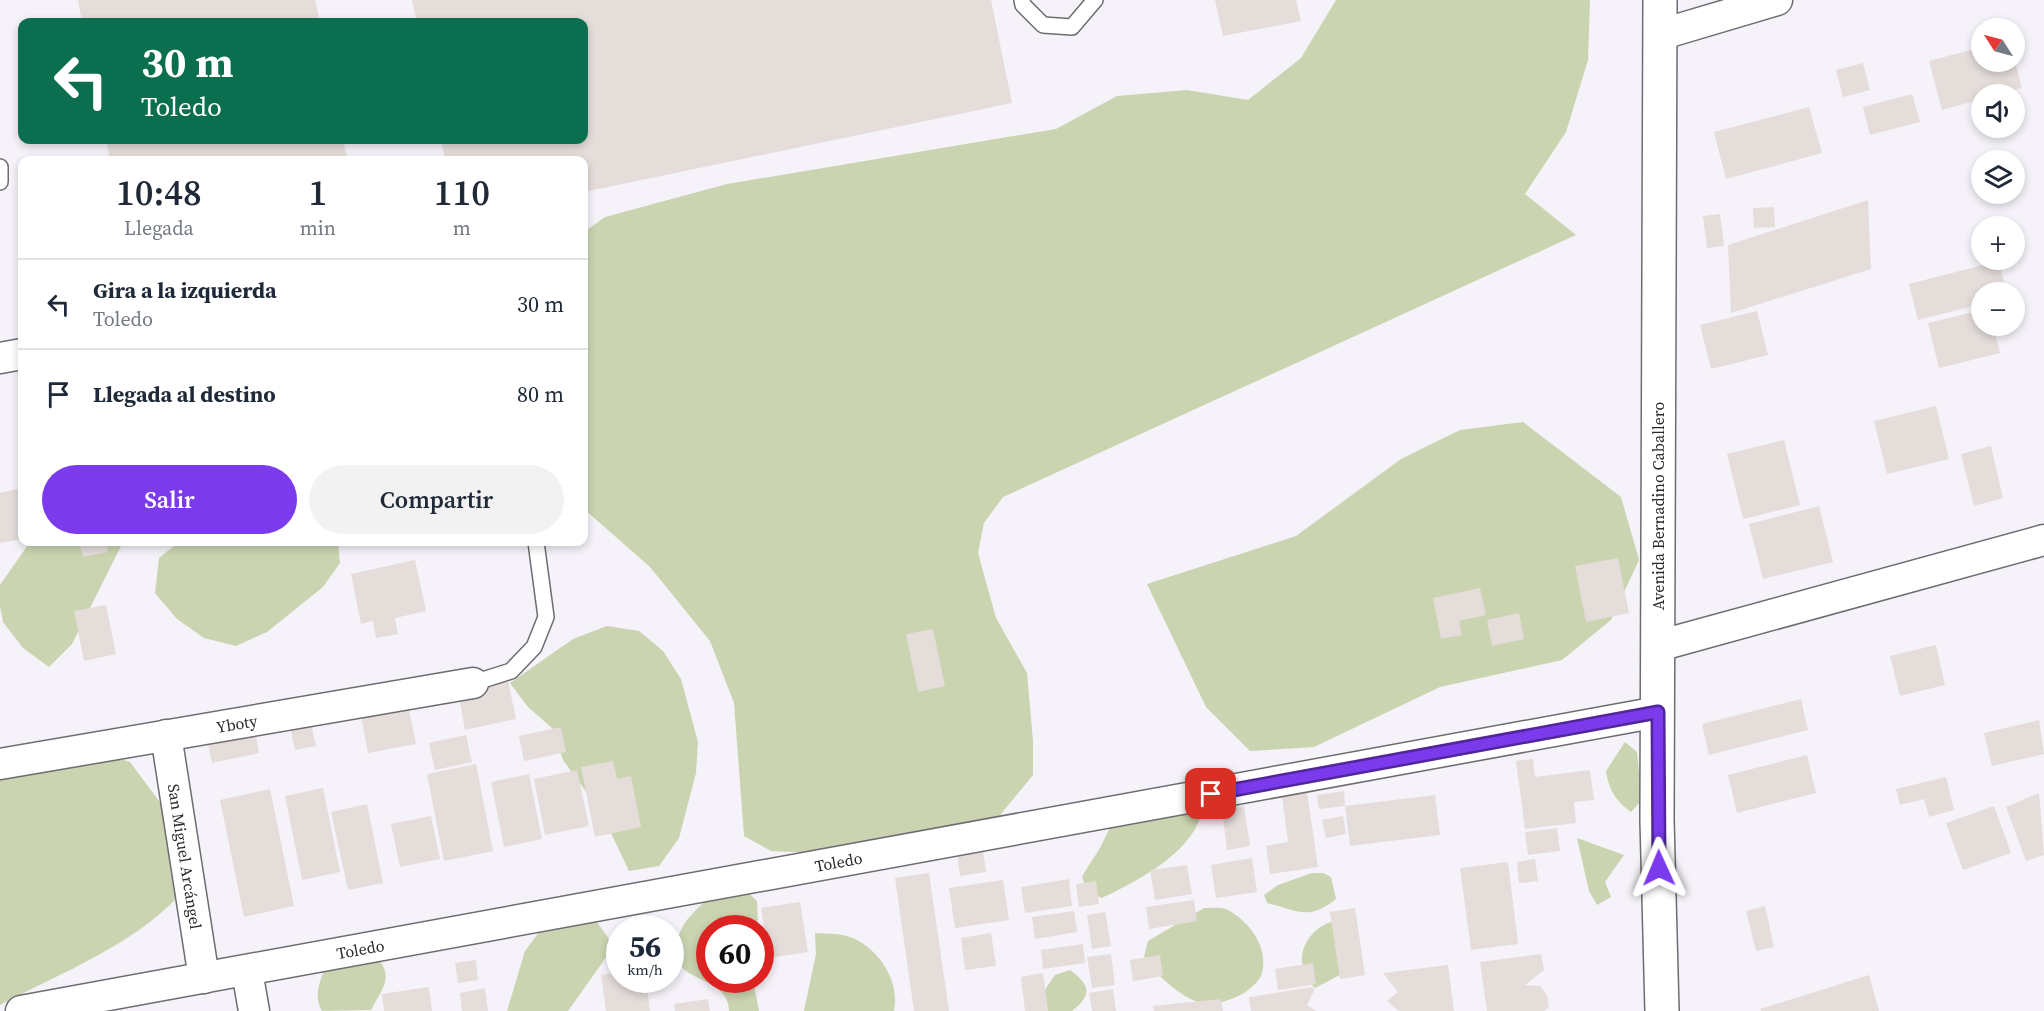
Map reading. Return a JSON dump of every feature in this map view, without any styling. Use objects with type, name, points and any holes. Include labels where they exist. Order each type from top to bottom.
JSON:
[{"type":"main road","name":"Avenida Bernadino Caballero","points":[[1660,0],[1658,712],[1662,1011]]},
{"type":"street","points":[[1659,35],[1777,0]]},
{"type":"street","points":[[0,358],[18,355]]},
{"type":"street","points":[[1658,646],[2044,540]]},
{"type":"street","name":"Yboty","points":[[0,764],[474,683]]},
{"type":"street","name":"Toledo","points":[[21,1011],[1658,712]]},
{"type":"street","name":"San Miguel Arcángel","points":[[166,735],[204,978]]},
{"type":"street","points":[[247,970],[254,1011]]},
{"type":"lane","points":[[1022,0],[1023,5],[1043,25],[1072,27],[1095,0]]},
{"type":"lane","points":[[0,167],[0,182]]},
{"type":"lane","points":[[474,683],[511,670],[534,647],[546,617],[537,546]]},
{"type":"green space","points":[[1336,0],[1590,0],[1588,60],[1566,132],[1525,194],[1576,235],[1003,497],[984,523],[978,553],[996,618],[1027,673],[1033,741],[1033,775],[992,825],[867,855],[771,851],[744,836],[734,703],[710,641],[650,567],[588,513],[588,229],[605,217],[727,184],[1056,129],[1117,96],[1187,90],[1248,100],[1301,58]]},
{"type":"green space","points":[[1523,422],[1621,497],[1639,560],[1611,620],[1562,660],[1440,687],[1314,747],[1250,751],[1206,707],[1147,584],[1296,536],[1401,459],[1460,430]]},
{"type":"green space","points":[[27,546],[121,546],[72,644],[49,667],[23,648],[3,622],[0,585]]},
{"type":"green space","points":[[174,546],[338,546],[340,563],[323,587],[267,632],[236,646],[204,638],[177,619],[155,593],[159,558]]},
{"type":"green space","points":[[607,626],[639,631],[663,651],[681,679],[698,742],[696,773],[679,838],[659,866],[629,871],[601,812],[563,760],[552,728],[528,707],[510,683],[573,639]]},
{"type":"green space","points":[[1625,742],[1637,752],[1642,800],[1631,812],[1614,794],[1606,771]]},
{"type":"green space","points":[[95,751],[130,762],[182,832],[179,896],[160,914],[117,944],[0,1005],[0,753]]},
{"type":"green space","points":[[1158,787],[1175,788],[1202,810],[1197,825],[1188,839],[1163,863],[1132,883],[1102,898],[1088,892],[1082,877],[1122,806],[1136,794]]},
{"type":"green space","points":[[1577,838],[1624,855],[1605,882],[1611,897],[1597,905],[1589,891]]},
{"type":"green space","points":[[1312,873],[1323,873],[1331,877],[1336,899],[1310,912],[1296,911],[1267,903],[1264,895],[1278,885]]},
{"type":"green space","points":[[745,890],[757,901],[758,915],[696,915],[696,976],[684,969],[684,925],[715,891]]},
{"type":"green space","points":[[1204,908],[1226,909],[1242,920],[1255,936],[1263,954],[1262,973],[1255,984],[1240,995],[1219,1003],[1205,1004],[1188,998],[1163,979],[1144,957],[1148,941]]},
{"type":"green space","points":[[594,918],[606,935],[606,957],[568,1011],[507,1011],[525,951],[545,924]]},
{"type":"green space","points":[[1333,921],[1349,964],[1338,976],[1315,988],[1307,979],[1303,969],[1303,949],[1314,932]]},
{"type":"green space","points":[[815,933],[848,936],[872,950],[891,978],[895,1000],[894,1011],[804,1011],[816,954]]},
{"type":"green space","points":[[374,954],[386,975],[383,988],[371,1010],[322,1011],[318,996],[324,970]]},
{"type":"green space","points":[[1070,970],[1082,980],[1086,995],[1072,1011],[1046,1011],[1038,1000],[1055,975]]},
{"type":"green space","points":[[722,993],[756,993],[759,1011],[729,1011],[726,998]]},
{"type":"building","points":[[78,0],[315,0],[319,18],[81,18]]},
{"type":"building","points":[[412,0],[991,0],[1012,103],[588,191],[588,156],[444,156],[442,144],[588,144],[588,18],[416,18]]},
{"type":"building","points":[[1215,0],[1296,0],[1301,21],[1223,36]]},
{"type":"building","points":[[1971,50],[1971,72],[2018,72],[2021,84],[1971,84],[1971,102],[1942,110],[1929,61]]},
{"type":"building","points":[[1863,63],[1870,90],[1843,97],[1836,70]]},
{"type":"building","points":[[1912,94],[1920,122],[1870,135],[1863,107]]},
{"type":"building","points":[[1809,107],[1822,153],[1726,179],[1714,132]]},
{"type":"building","points":[[107,144],[344,144],[347,156],[109,156]]},
{"type":"building","points":[[1868,200],[1871,269],[1731,313],[1728,245]]},
{"type":"building","points":[[1774,207],[1775,227],[1754,228],[1753,208]]},
{"type":"building","points":[[1720,214],[1724,246],[1707,248],[1703,216]]},
{"type":"building","points":[[1971,268],[1971,270],[2001,270],[2004,282],[1971,282],[1971,307],[1918,320],[1909,284]]},
{"type":"building","points":[[1757,311],[1768,355],[1711,369],[1700,325]]},
{"type":"building","points":[[1971,313],[1971,336],[1996,336],[2000,353],[1939,368],[1928,323]]},
{"type":"building","points":[[1936,406],[1949,459],[1887,474],[1874,421]]},
{"type":"building","points":[[1784,440],[1800,505],[1743,519],[1727,454]]},
{"type":"building","points":[[1991,446],[2003,498],[1974,506],[1961,454]]},
{"type":"building","points":[[18,489],[18,540],[0,543],[0,493]]},
{"type":"building","points":[[1819,506],[1833,562],[1763,579],[1749,524]]},
{"type":"building","points":[[80,546],[107,546],[108,552],[83,557]]},
{"type":"building","points":[[1618,558],[1629,613],[1586,622],[1575,566]]},
{"type":"building","points":[[415,560],[426,611],[395,618],[398,634],[376,638],[373,621],[361,624],[351,574]]},
{"type":"building","points":[[1480,588],[1486,615],[1459,621],[1462,635],[1441,639],[1433,598]]},
{"type":"building","points":[[106,605],[116,654],[84,661],[74,611]]},
{"type":"building","points":[[1519,613],[1524,639],[1492,646],[1487,620]]},
{"type":"building","points":[[933,629],[945,686],[918,692],[906,634]]},
{"type":"building","points":[[1936,645],[1945,685],[1900,696],[1890,656]]},
{"type":"building","points":[[508,681],[516,719],[465,730],[458,691]]},
{"type":"building","points":[[1801,699],[1808,730],[1709,755],[1702,724]]},
{"type":"building","points":[[407,700],[416,744],[368,753],[360,710]]},
{"type":"building","points":[[310,719],[316,746],[295,750],[289,723]]},
{"type":"building","points":[[2039,720],[2044,754],[1992,766],[1984,733]]},
{"type":"building","points":[[561,727],[566,752],[524,761],[519,736]]},
{"type":"building","points":[[256,735],[259,753],[212,763],[208,744]]},
{"type":"building","points":[[466,735],[472,762],[435,770],[429,743]]},
{"type":"building","points":[[1807,755],[1816,793],[1737,813],[1728,775]]},
{"type":"building","points":[[1533,759],[1535,777],[1590,770],[1594,800],[1574,802],[1576,823],[1525,829],[1516,761]]},
{"type":"building","points":[[613,761],[617,779],[631,776],[641,827],[595,837],[581,767]]},
{"type":"building","points":[[476,764],[493,851],[444,861],[427,774]]},
{"type":"building","points":[[577,770],[589,826],[545,835],[534,779]]},
{"type":"building","points":[[529,774],[542,839],[504,847],[491,782]]},
{"type":"building","points":[[1946,777],[1954,810],[1929,817],[1924,799],[1900,805],[1896,789]]},
{"type":"building","points":[[323,788],[340,872],[302,880],[285,796]]},
{"type":"building","points":[[270,789],[294,906],[244,917],[220,800]]},
{"type":"building","points":[[1344,791],[1345,806],[1319,809],[1317,795]]},
{"type":"building","points":[[1307,792],[1318,867],[1270,874],[1266,846],[1288,842],[1282,796]]},
{"type":"building","points":[[2039,793],[2044,855],[2026,861],[2006,807]]},
{"type":"building","points":[[1435,795],[1440,835],[1350,846],[1345,806]]},
{"type":"building","points":[[367,804],[383,883],[348,890],[331,812]]},
{"type":"building","points":[[1244,806],[1250,846],[1227,850],[1222,809]]},
{"type":"building","points":[[1994,806],[2011,853],[1963,870],[1946,823]]},
{"type":"building","points":[[431,816],[440,859],[400,867],[391,824]]},
{"type":"building","points":[[1343,816],[1346,834],[1326,838],[1322,820]]},
{"type":"building","points":[[1557,828],[1560,851],[1528,855],[1525,832]]},
{"type":"building","points":[[983,851],[986,872],[960,876],[957,855]]},
{"type":"building","points":[[1252,858],[1257,892],[1216,898],[1211,865]]},
{"type":"building","points":[[1535,859],[1538,881],[1519,883],[1517,862]]},
{"type":"building","points":[[1508,862],[1518,944],[1471,950],[1460,868]]},
{"type":"building","points":[[1187,865],[1192,894],[1155,900],[1150,870]]},
{"type":"building","points":[[929,873],[949,1011],[914,1011],[895,878]]},
{"type":"building","points":[[1069,879],[1072,906],[1025,913],[1021,887]]},
{"type":"building","points":[[1003,880],[1009,920],[955,928],[949,888]]},
{"type":"building","points":[[1096,881],[1099,904],[1079,907],[1076,884]]},
{"type":"building","points":[[1194,900],[1197,921],[1149,929],[1146,907]]},
{"type":"building","points":[[800,902],[808,952],[774,957],[774,915],[762,915],[761,908]]},
{"type":"building","points":[[1765,906],[1774,947],[1756,951],[1746,911]]},
{"type":"building","points":[[1355,908],[1365,975],[1340,979],[1330,912]]},
{"type":"building","points":[[1074,911],[1077,932],[1035,939],[1032,917]]},
{"type":"building","points":[[1105,912],[1111,946],[1092,949],[1087,915]]},
{"type":"building","points":[[991,933],[996,966],[965,970],[961,938]]},
{"type":"building","points":[[1083,944],[1085,963],[1043,969],[1041,950]]},
{"type":"building","points":[[1111,954],[1115,985],[1092,988],[1087,957]]},
{"type":"building","points":[[1541,954],[1544,970],[1525,985],[1540,986],[1547,995],[1549,1007],[1544,1011],[1487,1011],[1480,962]]},
{"type":"building","points":[[1160,955],[1163,976],[1133,981],[1130,960]]},
{"type":"building","points":[[476,960],[478,980],[458,983],[455,963]]},
{"type":"building","points":[[1313,963],[1316,984],[1278,990],[1275,969]]},
{"type":"building","points":[[1448,965],[1454,1011],[1399,1011],[1387,1001],[1398,992],[1383,973]]},
{"type":"building","points":[[1043,973],[1048,1011],[1025,1011],[1021,977]]},
{"type":"building","points":[[606,974],[606,993],[648,993],[650,1011],[606,1011],[601,975]]},
{"type":"building","points":[[1869,975],[1879,1011],[1761,1011],[1760,1009]]},
{"type":"building","points":[[429,987],[432,1011],[384,1011],[382,994]]},
{"type":"building","points":[[1313,987],[1314,991],[1307,1005],[1316,1011],[1251,1011],[1249,997]]},
{"type":"building","points":[[485,988],[488,1011],[462,1011],[460,993]]},
{"type":"building","points":[[1113,989],[1116,1011],[1092,1011],[1089,993]]},
{"type":"building","points":[[708,999],[710,1011],[675,1011],[674,1004]]},
{"type":"building","points":[[1221,999],[1223,1011],[1154,1011],[1153,1006]]},
{"type":"route","points":[[1211,794],[1658,712],[1659,868]]}]
